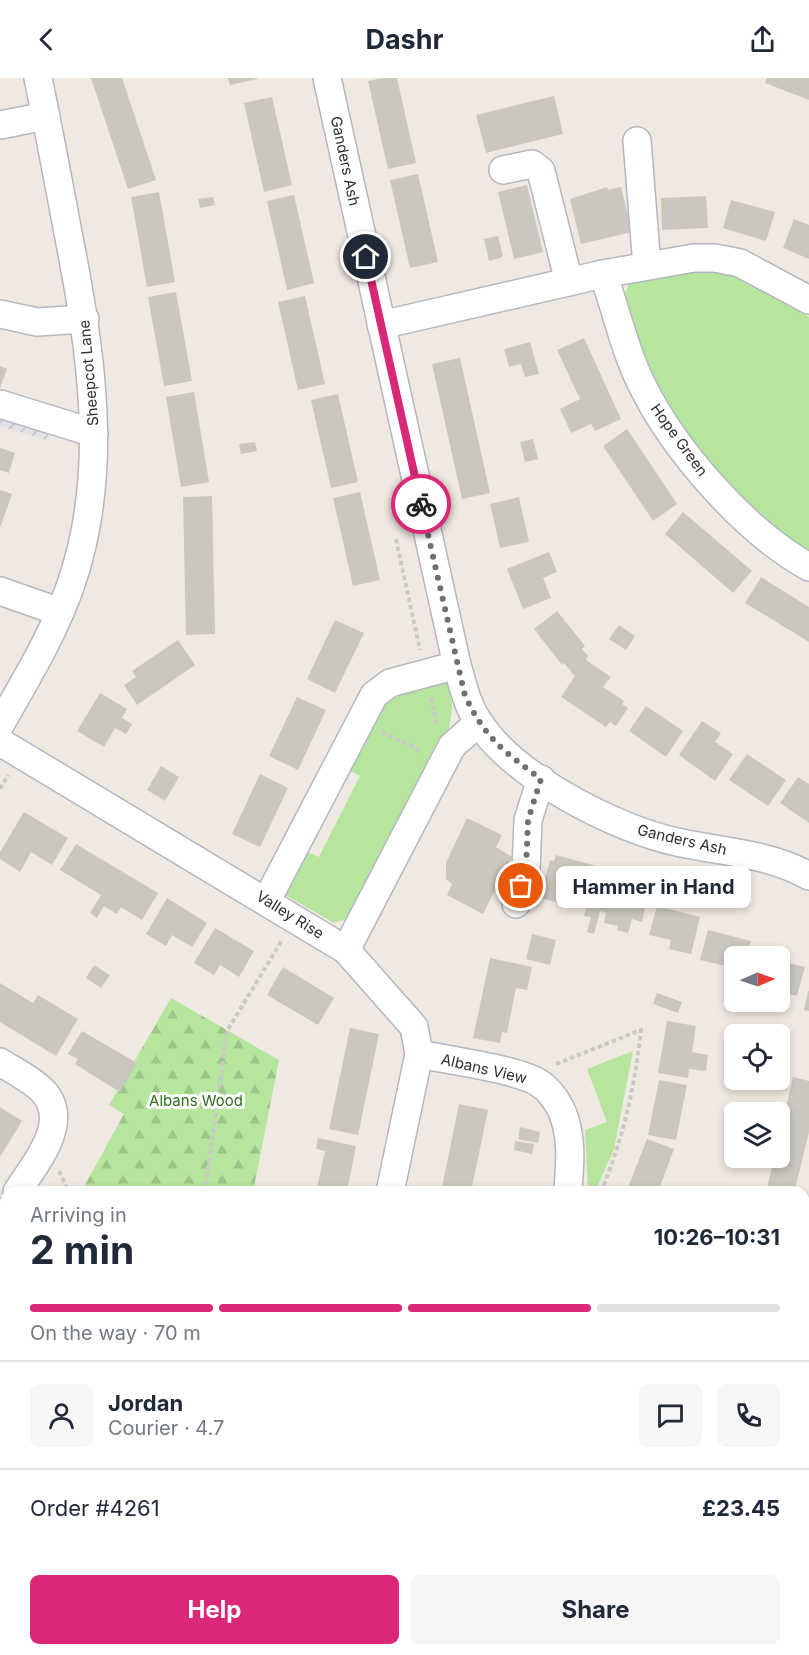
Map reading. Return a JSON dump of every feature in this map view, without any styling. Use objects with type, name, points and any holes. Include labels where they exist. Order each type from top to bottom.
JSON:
[{"type":"street","name":"Sheepcot Lane","points":[[0,725],[52,633],[72,582],[84,531],[94,433],[92,372],[85,319],[38,78]]},
{"type":"street","name":"Ganders Ash","points":[[327,78],[457,665],[465,696],[478,723],[491,740],[541,779],[580,804],[651,836],[774,861],[809,876]]},
{"type":"street","points":[[0,125],[45,116]]},
{"type":"street","points":[[637,141],[647,266]]},
{"type":"street","points":[[503,170],[532,164],[541,171],[569,282]]},
{"type":"street","points":[[381,325],[603,274],[694,258],[715,258],[741,263],[760,271],[809,300]]},
{"type":"street","name":"Hope Green","points":[[603,274],[639,380],[659,417],[700,472],[763,535],[809,567]]},
{"type":"street","points":[[0,314],[37,322],[85,319]]},
{"type":"street","points":[[0,404],[94,433]]},
{"type":"street","points":[[0,591],[60,612]]},
{"type":"street","points":[[267,900],[360,721],[381,688],[390,683],[457,665]]},
{"type":"street","points":[[346,950],[452,746],[478,723]]},
{"type":"street","name":"Valley Rise","points":[[0,742],[267,900],[346,950],[414,1027],[418,1054],[391,1186]]},
{"type":"street","points":[[516,904],[526,869],[528,820],[541,779]]},
{"type":"street","name":"Albans View","points":[[418,1054],[524,1076],[550,1092],[560,1106],[567,1128],[570,1158],[568,1186]]},
{"type":"street","points":[[0,1062],[34,1083],[45,1093],[54,1117],[54,1128],[21,1186]]},
{"type":"path","points":[[360,721],[443,762]]},
{"type":"path","points":[[206,1186],[227,1031],[295,918]]},
{"type":"path","points":[[524,1076],[641,1030],[635,1083],[621,1145],[604,1186]]},
{"type":"shaded area","points":[[0,393],[45,408],[49,441],[0,426]]},
{"type":"green space","points":[[704,270],[721,272],[748,280],[809,317],[809,553],[753,507],[704,455],[682,427],[663,396],[647,365],[634,331],[625,298],[632,280]]},
{"type":"green space","points":[[441,675],[450,683],[452,709],[449,728],[356,912],[349,918],[334,923],[280,892],[303,850],[319,857],[360,776],[344,767],[378,701]]},
{"type":"green space","name":"Albans Wood","points":[[171,998],[279,1060],[254,1186],[84,1186],[124,1114],[109,1105]]},
{"type":"green space","points":[[633,1051],[614,1149],[598,1186],[588,1186],[585,1130],[607,1122],[587,1069]]},
{"type":"building","points":[[91,78],[122,78],[156,180],[128,189]]},
{"type":"building","points":[[228,78],[257,78],[257,79],[230,85]]},
{"type":"building","points":[[397,78],[416,163],[388,169],[368,81]]},
{"type":"building","points":[[767,78],[809,78],[809,100],[765,83]]},
{"type":"building","points":[[554,96],[563,134],[486,153],[476,115]]},
{"type":"building","points":[[272,97],[292,185],[264,192],[244,103]]},
{"type":"building","points":[[418,174],[438,262],[410,268],[390,180]]},
{"type":"building","points":[[527,185],[543,252],[514,259],[498,192]]},
{"type":"building","points":[[607,187],[608,190],[621,187],[632,232],[581,244],[570,199]]},
{"type":"building","points":[[159,192],[175,282],[147,287],[131,197]]},
{"type":"building","points":[[294,195],[314,283],[287,290],[267,201]]},
{"type":"building","points":[[706,196],[708,228],[662,230],[661,198]]},
{"type":"building","points":[[213,197],[215,205],[200,208],[198,199]]},
{"type":"building","points":[[731,200],[775,212],[766,241],[723,228]]},
{"type":"building","points":[[794,219],[809,225],[809,259],[783,248]]},
{"type":"building","points":[[498,236],[503,257],[489,261],[484,239]]},
{"type":"building","points":[[176,292],[192,381],[164,386],[148,297]]},
{"type":"building","points":[[305,296],[325,384],[298,390],[278,302]]},
{"type":"building","points":[[584,338],[621,419],[595,431],[591,424],[571,433],[560,409],[580,399],[557,350]]},
{"type":"building","points":[[530,342],[539,374],[525,377],[521,364],[509,367],[504,349]]},
{"type":"building","points":[[460,358],[490,493],[462,499],[432,364]]},
{"type":"building","points":[[0,366],[7,369],[0,388]]},
{"type":"building","points":[[194,392],[209,482],[181,487],[166,397]]},
{"type":"building","points":[[338,394],[358,482],[331,488],[311,400]]},
{"type":"building","points":[[627,429],[677,504],[653,521],[603,446]]},
{"type":"building","points":[[533,439],[538,459],[525,462],[520,442]]},
{"type":"building","points":[[255,442],[257,451],[241,454],[239,444]]},
{"type":"building","points":[[0,448],[15,453],[9,473],[0,470]]},
{"type":"building","points":[[0,490],[12,494],[0,528]]},
{"type":"building","points":[[360,492],[380,580],[353,586],[333,498]]},
{"type":"building","points":[[212,496],[215,634],[186,635],[183,497]]},
{"type":"building","points":[[519,497],[529,542],[500,548],[490,504]]},
{"type":"building","points":[[683,512],[752,571],[733,593],[665,534]]},
{"type":"building","points":[[549,552],[557,572],[543,578],[551,598],[523,609],[507,569]]},
{"type":"building","points":[[761,577],[809,607],[809,642],[745,603]]},
{"type":"building","points":[[557,611],[585,646],[582,649],[588,656],[586,660],[611,677],[603,687],[624,701],[622,704],[628,708],[616,726],[610,722],[606,727],[561,697],[575,676],[564,663],[562,665],[534,629]]},
{"type":"building","points":[[335,620],[364,633],[335,693],[307,679]]},
{"type":"building","points":[[619,625],[635,636],[626,650],[609,639]]},
{"type":"building","points":[[178,640],[195,665],[137,705],[124,685],[136,677],[132,671]]},
{"type":"building","points":[[100,693],[127,709],[122,718],[132,724],[126,734],[115,728],[104,747],[77,731]]},
{"type":"building","points":[[297,697],[326,710],[298,770],[269,756]]},
{"type":"building","points":[[646,706],[683,731],[666,757],[629,731]]},
{"type":"building","points":[[702,721],[721,733],[715,742],[733,754],[715,781],[679,755]]},
{"type":"building","points":[[747,754],[786,780],[768,806],[729,780]]},
{"type":"building","points":[[161,766],[179,777],[165,801],[147,790]]},
{"type":"building","points":[[260,774],[288,788],[260,847],[232,834]]},
{"type":"building","points":[[798,777],[809,784],[809,823],[780,803]]},
{"type":"building","points":[[24,812],[68,838],[52,865],[31,852],[20,872],[0,859],[0,852]]},
{"type":"building","points":[[467,818],[502,835],[496,847],[512,857],[483,914],[447,895],[452,884],[446,879],[446,863]]},
{"type":"building","points":[[76,844],[158,893],[142,920],[121,907],[117,914],[104,906],[97,918],[90,913],[101,895],[60,870]]},
{"type":"building","points":[[556,855],[600,867],[598,878],[649,891],[642,922],[632,919],[628,933],[617,930],[618,926],[604,923],[606,913],[600,911],[594,934],[587,932],[591,917],[584,916],[589,896],[582,894],[578,908],[540,898],[550,860],[554,861]]},
{"type":"building","points":[[167,898],[207,923],[192,947],[172,935],[166,946],[146,934]]},
{"type":"building","points":[[657,906],[700,917],[691,954],[669,949],[671,940],[649,935]]},
{"type":"building","points":[[215,928],[254,951],[239,977],[220,965],[214,975],[194,963]]},
{"type":"building","points":[[708,930],[751,941],[750,946],[724,946],[724,965],[700,960]]},
{"type":"building","points":[[532,934],[556,940],[550,965],[526,959]]},
{"type":"building","points":[[490,958],[532,967],[527,990],[516,988],[507,1033],[502,1032],[500,1043],[473,1038]]},
{"type":"building","points":[[790,963],[805,967],[797,996],[790,994]]},
{"type":"building","points":[[94,965],[110,975],[101,988],[86,978]]},
{"type":"building","points":[[283,967],[334,998],[318,1025],[267,995]]},
{"type":"building","points":[[0,983],[33,1003],[38,995],[78,1019],[56,1056],[0,1022]]},
{"type":"building","points":[[809,991],[809,1011],[804,1010]]},
{"type":"building","points":[[657,993],[682,1002],[678,1013],[653,1004]]},
{"type":"building","points":[[667,1021],[696,1026],[692,1052],[708,1055],[706,1071],[689,1069],[688,1078],[658,1073]]},
{"type":"building","points":[[350,1028],[379,1034],[358,1135],[329,1129]]},
{"type":"building","points":[[82,1031],[137,1063],[120,1092],[75,1064],[78,1059],[68,1054]]},
{"type":"building","points":[[793,1077],[809,1081],[809,1132],[796,1186],[767,1186],[772,1168],[790,1168],[790,1102],[787,1102]]},
{"type":"building","points":[[659,1080],[687,1085],[676,1140],[648,1135]]},
{"type":"building","points":[[459,1104],[488,1110],[472,1186],[442,1186]]},
{"type":"building","points":[[0,1107],[22,1121],[0,1157]]},
{"type":"building","points":[[520,1127],[540,1132],[538,1143],[518,1139]]},
{"type":"building","points":[[318,1138],[356,1146],[348,1186],[317,1186],[325,1151],[316,1149]]},
{"type":"building","points":[[647,1139],[674,1149],[660,1186],[629,1186]]},
{"type":"building","points":[[515,1141],[534,1144],[532,1154],[514,1150]]},
{"type":"way so far","points":[[421,504],[465,696],[478,723],[491,740],[541,779],[528,820],[526,869],[521,886]]},
{"type":"place","name":"Hammer in Hand","points":[[521,886]]},
{"type":"route","points":[[366,257],[421,504]]}]
